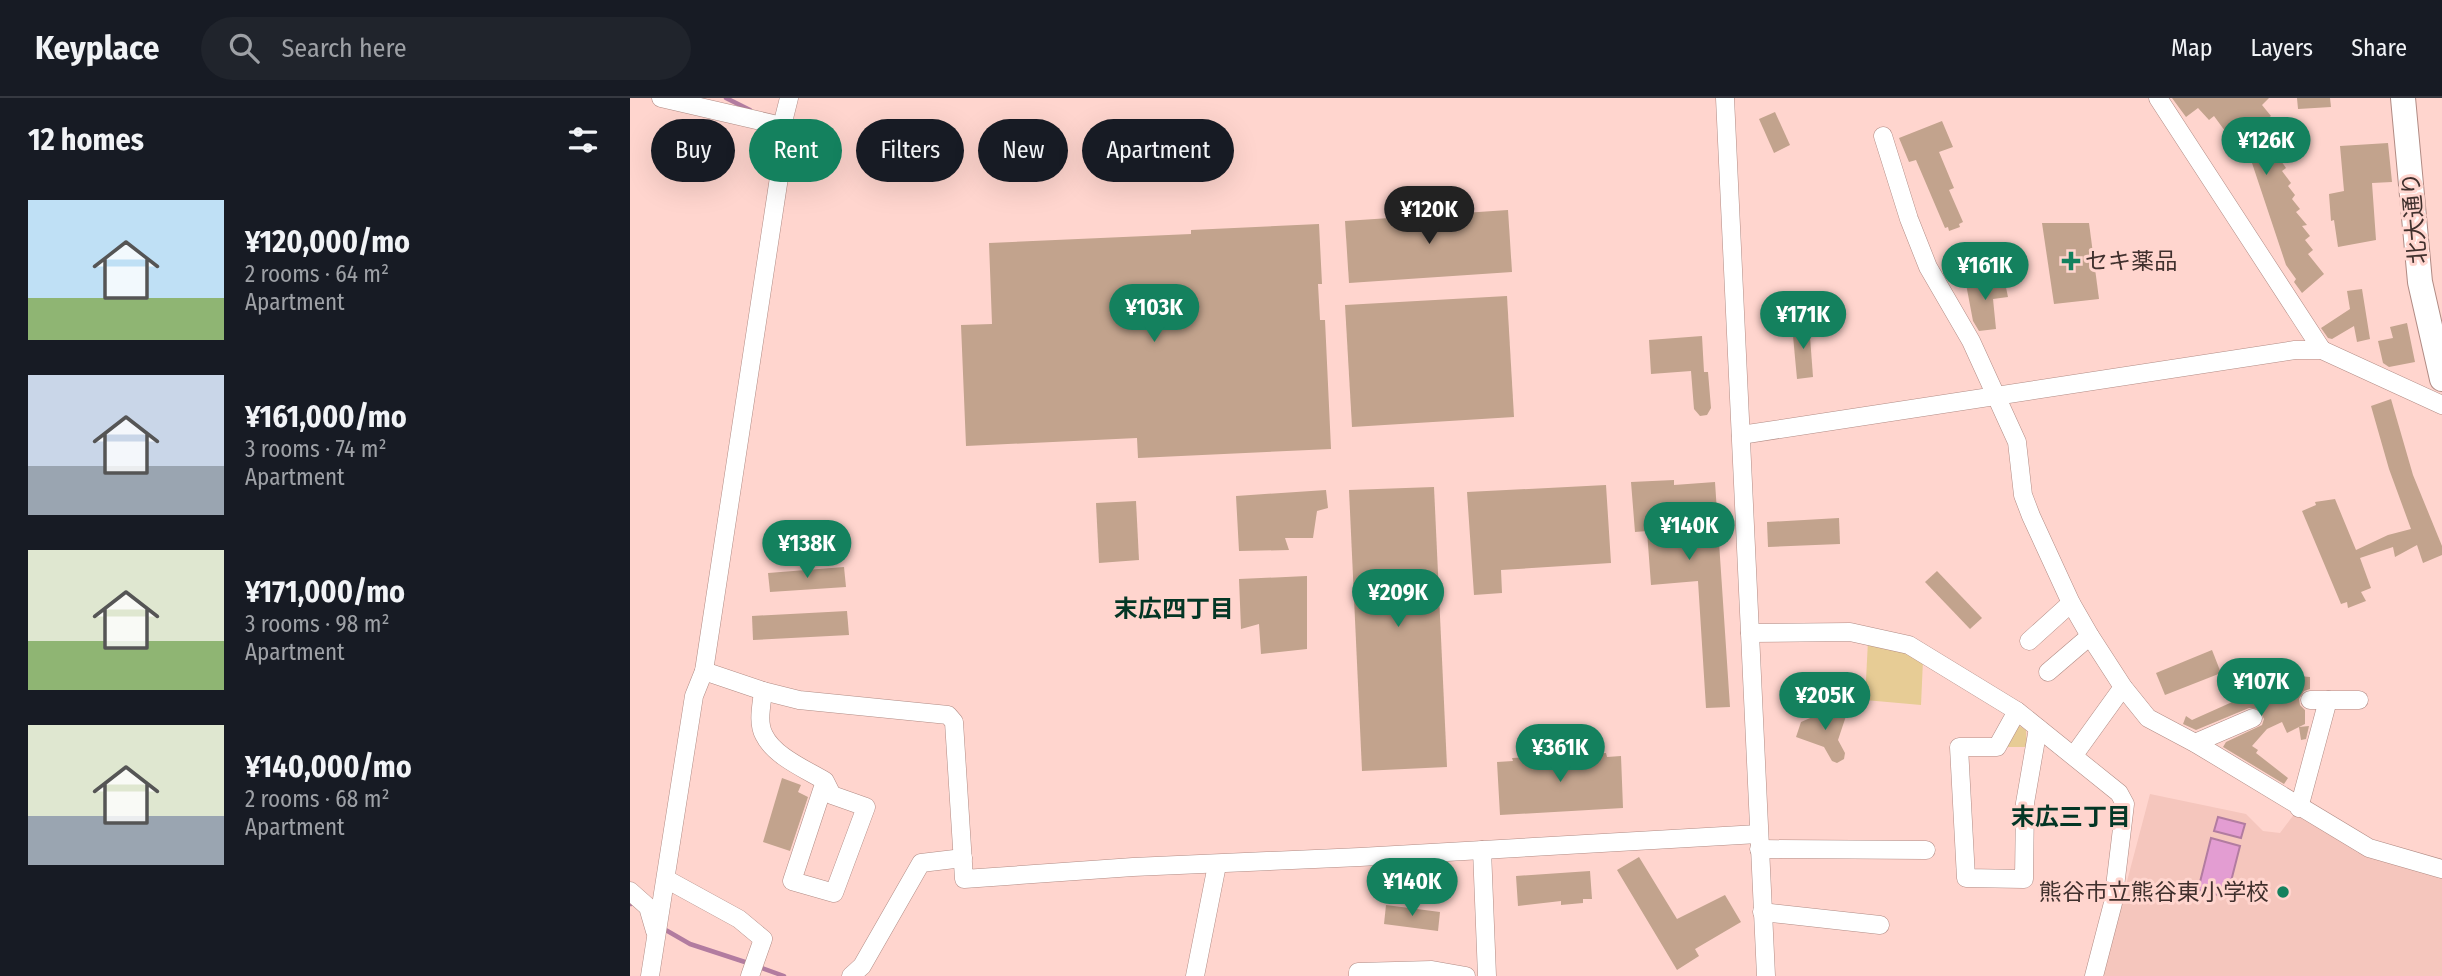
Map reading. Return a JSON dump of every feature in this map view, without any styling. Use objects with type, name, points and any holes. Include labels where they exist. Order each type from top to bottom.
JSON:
[{"type":"street","points":[[661,98],[705,102],[760,119]]},
{"type":"street","points":[[784,119],[789,98]]},
{"type":"street","points":[[1725,98],[1766,976]]},
{"type":"street","points":[[2158,98],[2322,350]]},
{"type":"street","name":"北大通り","points":[[2403,98],[2420,282],[2437,336],[2442,379]]},
{"type":"street","points":[[1883,136],[1909,219],[1928,267],[1971,341],[2017,442],[2023,495],[2071,603],[2123,687],[2148,718],[2369,848],[2442,869]]},
{"type":"street","points":[[650,976],[694,696],[704,671],[778,182]]},
{"type":"street","points":[[1741,435],[2281,352],[2322,350],[2442,405]]},
{"type":"street","points":[[2029,641],[2071,603]]},
{"type":"street","points":[[1750,633],[1850,632],[1909,645],[2017,711],[2119,793],[2125,804],[2113,903],[2094,976]]},
{"type":"street","points":[[2048,672],[2090,636]]},
{"type":"street","points":[[704,671],[799,700],[948,715],[954,722],[964,879],[1133,867],[1482,850],[1758,841],[1926,850]]},
{"type":"street","points":[[2074,755],[2123,687]]},
{"type":"street","points":[[763,691],[763,734],[775,750],[825,781],[832,796],[866,807],[834,893],[792,881],[825,781]]},
{"type":"street","points":[[2299,807],[2319,700],[2360,700]]},
{"type":"street","points":[[2017,711],[1997,747],[1959,747],[1966,878],[2024,879],[2025,803],[2038,727]]},
{"type":"street","points":[[2194,743],[2253,718]]},
{"type":"street","points":[[1482,850],[1487,976]]},
{"type":"street","points":[[851,976],[862,966],[921,863],[963,858]]},
{"type":"street","points":[[1195,976],[1217,865]]},
{"type":"street","points":[[666,879],[738,919],[763,939],[750,975]]},
{"type":"street","points":[[630,891],[648,907],[657,934]]},
{"type":"street","points":[[630,913],[648,907]]},
{"type":"street","points":[[1762,912],[1880,925]]},
{"type":"street","points":[[1358,976],[1358,972],[1432,970],[1466,976]]},
{"type":"shaded area","points":[[1868,641],[1909,651],[1923,660],[1921,705],[1865,700]]},
{"type":"shaded area","points":[[2015,723],[2026,730],[2027,747],[2003,747]]},
{"type":"shaded area","name":"熊谷市立熊谷東小学校","points":[[2150,794],[2246,814],[2263,831],[2280,833],[2295,813],[2358,853],[2442,876],[2442,976],[2102,976]]},
{"type":"shaded area","points":[[2218,817],[2245,824],[2241,838],[2214,831]]},
{"type":"shaded area","points":[[2211,838],[2240,846],[2227,897],[2198,890]]},
{"type":"building","points":[[2172,98],[2269,98],[2262,105],[2271,116],[2267,119],[2280,142],[2274,146],[2282,155],[2279,158],[2286,168],[2282,171],[2291,183],[2288,186],[2295,195],[2292,199],[2300,209],[2296,212],[2307,225],[2302,226],[2310,236],[2305,240],[2313,250],[2308,254],[2324,274],[2302,293],[2286,265],[2238,121],[2225,131],[2214,116],[2209,120],[2198,108],[2186,117]]},
{"type":"building","points":[[2297,98],[2330,98],[2331,107],[2298,109]]},
{"type":"building","points":[[1775,112],[1790,145],[1774,153],[1759,119]]},
{"type":"building","points":[[1942,121],[1953,147],[1939,152],[1954,188],[1949,190],[1963,222],[1959,224],[1960,227],[1949,231],[1948,227],[1945,228],[1916,160],[1909,162],[1899,138]]},
{"type":"building","points":[[2388,143],[2392,182],[2372,183],[2376,240],[2338,247],[2334,220],[2331,221],[2329,194],[2344,191],[2340,146]]},
{"type":"building","points":[[1508,210],[1512,272],[1349,283],[1345,221]]},
{"type":"building","name":"セキ薬品","points":[[2042,223],[2089,223],[2099,299],[2054,304]]},
{"type":"building","points":[[1319,224],[1322,284],[1318,284],[1320,320],[1325,320],[1331,449],[1138,458],[1137,438],[966,446],[961,325],[992,324],[989,243],[1191,234],[1191,230]]},
{"type":"building","points":[[2004,278],[2008,297],[1993,299],[1996,329],[1979,331],[1973,321],[1966,284]]},
{"type":"building","points":[[2362,289],[2370,339],[2357,342],[2354,326],[2332,339],[2328,338],[2321,328],[2350,309],[2347,291]]},
{"type":"building","points":[[1507,296],[1514,417],[1352,427],[1345,305]]},
{"type":"building","points":[[1809,323],[1813,377],[1797,379],[1792,325]]},
{"type":"building","points":[[2407,323],[2415,362],[2389,367],[2383,363],[2378,341],[2393,338],[2390,327]]},
{"type":"building","points":[[1702,336],[1704,372],[1708,372],[1711,408],[1707,415],[1700,416],[1694,409],[1691,371],[1651,374],[1649,340]]},
{"type":"building","points":[[2391,399],[2413,475],[2442,546],[2442,555],[2423,563],[2417,545],[2395,557],[2393,547],[2360,558],[2371,588],[2361,592],[2366,601],[2348,608],[2347,602],[2341,604],[2302,511],[2316,505],[2315,502],[2335,499],[2356,550],[2388,535],[2411,529],[2389,469],[2371,406]]},
{"type":"building","points":[[1674,480],[1674,485],[1715,482],[1730,707],[1706,708],[1698,581],[1651,585],[1647,531],[1635,532],[1631,482]]},
{"type":"building","points":[[1606,485],[1611,563],[1501,570],[1502,593],[1474,595],[1467,492]]},
{"type":"building","points":[[1434,487],[1447,767],[1362,771],[1349,490]]},
{"type":"building","points":[[1326,490],[1328,508],[1317,511],[1313,538],[1285,538],[1289,550],[1239,551],[1236,496]]},
{"type":"building","points":[[1136,501],[1139,560],[1099,563],[1096,503]]},
{"type":"building","points":[[1839,518],[1840,544],[1768,547],[1767,522]]},
{"type":"building","points":[[844,567],[846,587],[770,592],[768,573]]},
{"type":"building","points":[[1937,571],[1982,618],[1970,629],[1925,582]]},
{"type":"building","points":[[1307,576],[1307,649],[1261,654],[1259,624],[1241,629],[1239,579]]},
{"type":"building","points":[[847,611],[849,635],[753,640],[752,616]]},
{"type":"building","points":[[2212,650],[2221,673],[2165,695],[2156,673]]},
{"type":"building","points":[[2253,667],[2283,703],[2283,679],[2299,680],[2299,676],[2310,677],[2310,689],[2304,691],[2299,699],[2305,710],[2305,724],[2287,733],[2282,722],[2267,729],[2252,746],[2258,750],[2256,753],[2288,778],[2284,784],[2223,747],[2226,742],[2262,725],[2264,719],[2259,709],[2249,708],[2196,730],[2183,724],[2186,716],[2192,720],[2259,690],[2250,670]]},
{"type":"building","points":[[1833,708],[1847,713],[1838,740],[1845,753],[1844,759],[1837,763],[1832,761],[1824,747],[1796,737],[1801,722]]},
{"type":"building","points":[[2309,726],[2306,739],[2301,740],[2299,727]]},
{"type":"building","points":[[1606,753],[1607,757],[1621,756],[1623,808],[1500,815],[1497,762],[1513,761],[1512,758]]},
{"type":"building","points":[[782,778],[801,785],[798,792],[808,797],[790,851],[763,842]]},
{"type":"building","points":[[1639,857],[1677,919],[1725,895],[1741,922],[1695,949],[1699,956],[1677,970],[1617,870]]},
{"type":"building","points":[[1590,871],[1592,899],[1583,899],[1583,903],[1561,905],[1561,901],[1518,906],[1516,876]]},
{"type":"building","points":[[1386,905],[1440,912],[1438,931],[1384,924]]},
{"type":"waterway","points":[[726,98],[750,110]]},
{"type":"waterway","points":[[664,929],[690,944],[751,964]]},
{"type":"waterway","points":[[759,967],[784,976]]},
{"type":"place","name":"セキ薬品","points":[[2071,261]]},
{"type":"place","name":"熊谷市立熊谷東小学校","points":[[2283,892]]},
{"type":"district","name":"末広四丁目","points":[[1174,609]]},
{"type":"district","name":"末広三丁目","points":[[2071,817]]}]
